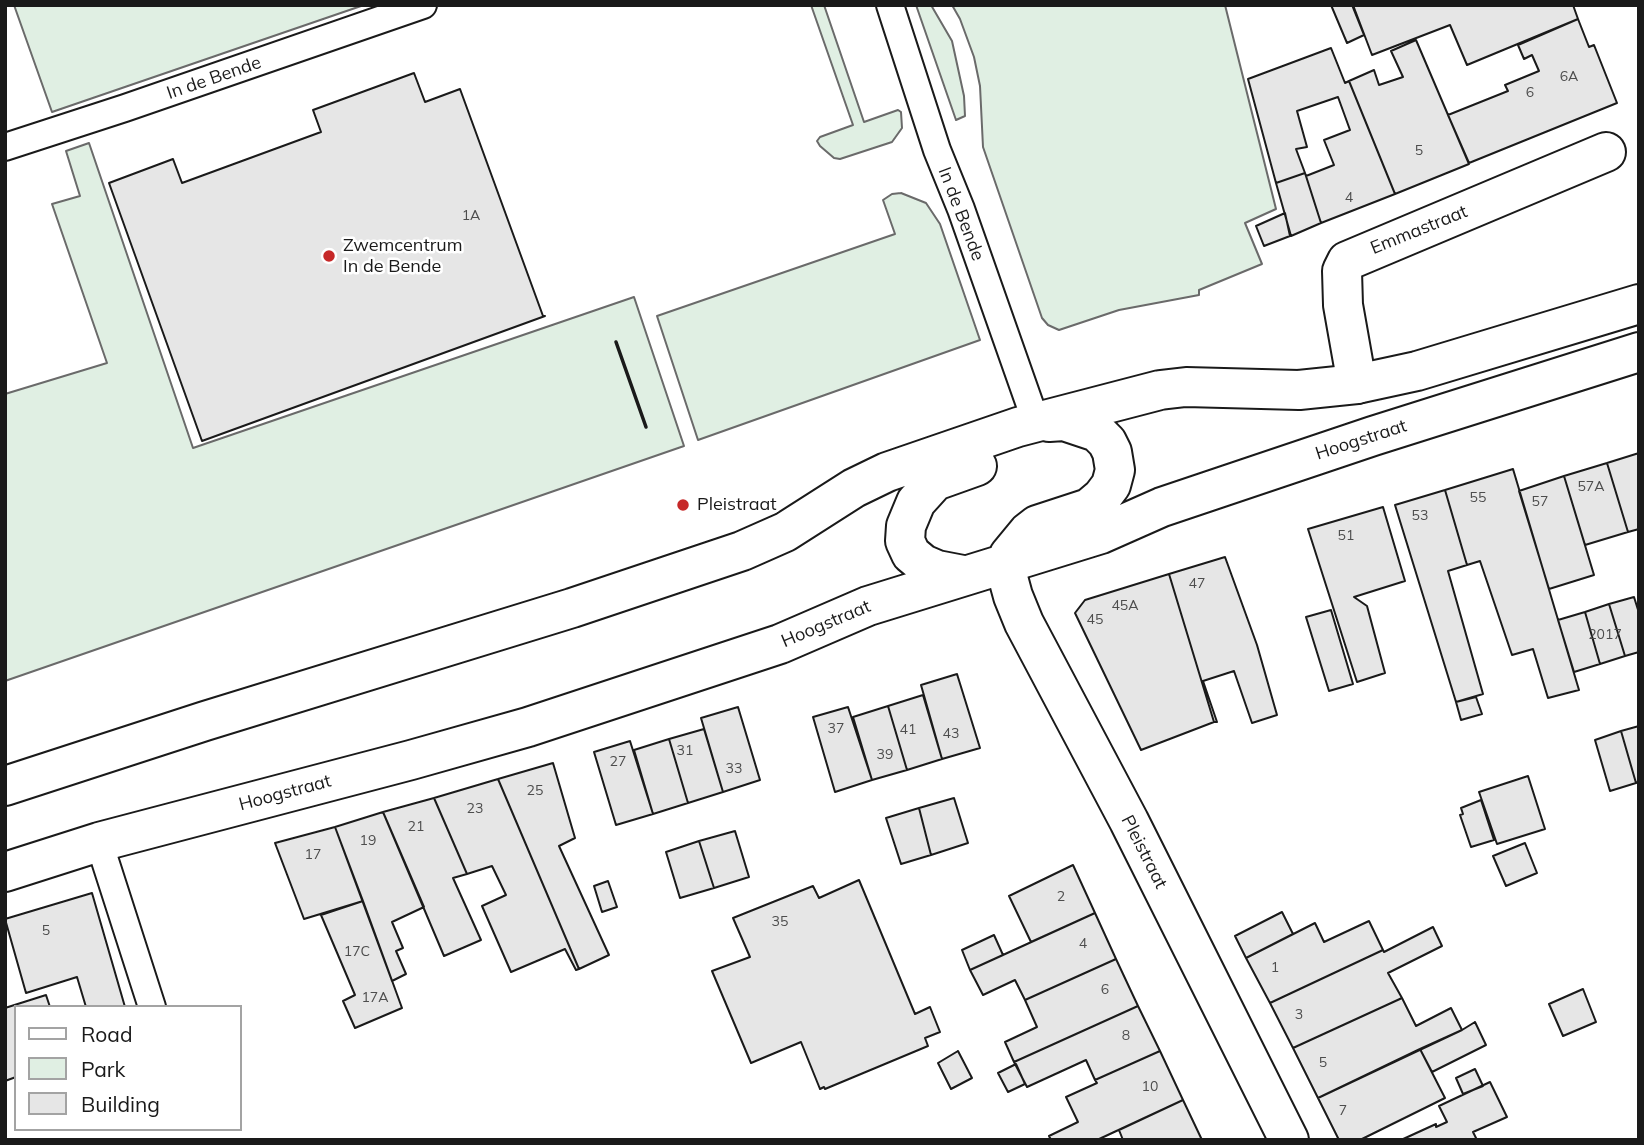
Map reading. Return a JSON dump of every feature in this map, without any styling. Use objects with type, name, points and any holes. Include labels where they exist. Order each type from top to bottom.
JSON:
[{"type":"main road","name":"Emmastraat","points":[[1357,384],[1343,305],[1342,271],[1347,261],[1606,152]]},
{"type":"main road","points":[[5,786],[742,551],[785,532],[853,488],[887,472],[1027,425],[1160,390],[1186,387],[1299,390],[1357,384],[1417,372],[1639,304]]},
{"type":"main road","name":"Hoogstraat","points":[[5,872],[99,842],[528,727],[780,644],[868,606],[1101,534],[1162,506],[1639,352]]},
{"type":"main road","points":[[963,575],[923,564],[912,554],[905,541],[909,516],[923,492],[936,481],[996,457],[1027,425],[1064,421],[1097,432],[1112,452],[1115,470],[1111,485],[1089,508],[1037,525],[1018,542],[1004,563]]},
{"type":"main road","name":"Pleistraat","points":[[1004,563],[1024,623],[1129,821],[1289,1140]]},
{"type":"lane","name":"In de Bende","points":[[5,147],[423,5]]},
{"type":"lane","name":"In de Bende","points":[[890,5],[937,149],[961,209],[1027,425]]},
{"type":"lane","points":[[99,842],[151,1005]]},
{"type":"green space","points":[[14,5],[364,5],[52,112]]},
{"type":"green space","points":[[811,5],[824,5],[864,122],[898,110],[901,112],[902,128],[892,142],[840,159],[834,158],[817,141],[820,137],[853,125]]},
{"type":"green space","points":[[916,5],[931,5],[952,41],[964,96],[965,116],[956,120]]},
{"type":"green space","points":[[952,5],[1225,5],[1276,209],[1245,223],[1262,264],[1199,290],[1199,295],[1119,310],[1059,330],[1048,325],[1042,318],[983,147],[980,86],[974,57]]},
{"type":"green space","points":[[89,143],[193,448],[634,297],[684,446],[5,681],[5,394],[107,363],[52,204],[80,196],[66,151]]},
{"type":"green space","points":[[901,193],[926,203],[940,224],[980,340],[698,440],[657,316],[895,234],[883,200],[892,194]]},
{"type":"building","points":[[1331,5],[1352,5],[1364,35],[1347,43]]},
{"type":"building","points":[[1353,5],[1573,5],[1578,19],[1467,65],[1450,25],[1372,55]]},
{"type":"building","points":[[1578,19],[1589,47],[1594,45],[1617,103],[1469,163],[1448,115],[1508,91],[1505,85],[1539,71],[1532,55],[1524,59],[1518,45]]},
{"type":"building","points":[[1416,40],[1469,164],[1395,194],[1349,81],[1374,70],[1379,85],[1403,77],[1391,51]]},
{"type":"building","points":[[1331,48],[1345,83],[1349,81],[1395,194],[1321,223],[1306,176],[1334,165],[1324,140],[1350,130],[1338,97],[1297,111],[1307,147],[1296,149],[1305,173],[1276,183],[1248,79]]},
{"type":"building","points":[[414,73],[425,102],[460,89],[545,316],[202,441],[109,183],[173,159],[182,183],[321,132],[313,110]]},
{"type":"building","points":[[1305,173],[1321,223],[1291,236],[1276,183]]},
{"type":"building","points":[[1285,213],[1290,236],[1264,246],[1256,226]]},
{"type":"building","points":[[1639,453],[1639,529],[1628,532],[1607,463]]},
{"type":"building","points":[[1607,463],[1628,532],[1585,545],[1564,476]]},
{"type":"building","points":[[1513,469],[1579,690],[1548,698],[1533,649],[1512,655],[1480,561],[1467,565],[1445,490]]},
{"type":"building","points":[[1564,476],[1594,575],[1549,589],[1519,491]]},
{"type":"building","points":[[1445,490],[1467,565],[1448,571],[1483,694],[1456,702],[1395,505]]},
{"type":"building","points":[[1383,507],[1405,581],[1354,597],[1367,606],[1385,673],[1357,682],[1308,529]]},
{"type":"building","points":[[1225,557],[1257,645],[1277,715],[1252,723],[1234,671],[1203,681],[1217,722],[1214,722],[1169,574]]},
{"type":"building","points":[[1169,574],[1214,722],[1141,750],[1075,613],[1085,600]]},
{"type":"building","points":[[1634,597],[1639,613],[1639,652],[1625,656],[1609,604]]},
{"type":"building","points":[[1609,604],[1625,656],[1600,664],[1585,612]]},
{"type":"building","points":[[1331,610],[1353,684],[1329,691],[1306,617]]},
{"type":"building","points":[[1585,612],[1600,664],[1574,672],[1558,620]]},
{"type":"building","points":[[957,674],[980,748],[942,759],[921,685]]},
{"type":"building","points":[[923,695],[942,759],[907,770],[888,706]]},
{"type":"building","points":[[1476,697],[1482,714],[1461,720],[1456,702]]},
{"type":"building","points":[[888,706],[907,770],[872,780],[853,717]]},
{"type":"building","points":[[738,707],[760,780],[723,792],[701,718]]},
{"type":"building","points":[[848,707],[872,780],[835,792],[813,717]]},
{"type":"building","points":[[1639,726],[1639,782],[1636,783],[1621,731]]},
{"type":"building","points":[[704,729],[723,792],[688,803],[669,739]]},
{"type":"building","points":[[1621,731],[1636,783],[1610,791],[1595,740]]},
{"type":"building","points":[[669,739],[688,803],[653,814],[634,750]]},
{"type":"building","points":[[630,741],[653,814],[616,825],[594,752]]},
{"type":"building","points":[[553,763],[575,838],[559,846],[609,955],[579,969],[498,779]]},
{"type":"building","points":[[1528,776],[1545,829],[1497,844],[1479,792]]},
{"type":"building","points":[[498,779],[579,969],[576,970],[565,949],[511,972],[482,906],[506,895],[492,866],[467,874],[434,798]]},
{"type":"building","points":[[434,798],[467,874],[453,878],[481,940],[444,956],[383,812]]},
{"type":"building","points":[[954,798],[968,843],[931,855],[919,808]]},
{"type":"building","points":[[1481,800],[1494,840],[1471,847],[1460,815],[1463,814],[1461,808]]},
{"type":"building","points":[[919,808],[931,855],[901,864],[886,818]]},
{"type":"building","points":[[383,812],[424,907],[392,922],[403,948],[396,951],[406,974],[392,981],[335,827]]},
{"type":"building","points":[[335,827],[363,901],[304,919],[275,843]]},
{"type":"building","points":[[735,831],[749,877],[714,888],[699,841]]},
{"type":"building","points":[[699,841],[714,888],[680,898],[666,852]]},
{"type":"building","points":[[1525,843],[1537,873],[1506,886],[1493,856]]},
{"type":"building","points":[[1073,865],[1095,913],[1031,942],[1009,896]]},
{"type":"building","points":[[859,880],[915,1014],[930,1007],[940,1032],[925,1038],[928,1046],[820,1089],[801,1042],[751,1063],[712,971],[750,957],[733,918],[813,886],[819,898]]},
{"type":"building","points":[[608,881],[617,907],[602,912],[594,886]]},
{"type":"building","points":[[92,893],[124,1005],[85,1005],[77,977],[26,993],[5,919]]},
{"type":"building","points":[[363,901],[402,1008],[355,1028],[343,1001],[355,995],[321,915]]},
{"type":"building","points":[[1282,912],[1293,934],[1246,958],[1235,936]]},
{"type":"building","points":[[1095,913],[1116,959],[1025,1000],[1015,980],[983,995],[970,970]]},
{"type":"building","points":[[1369,921],[1383,950],[1270,1003],[1246,958],[1315,923],[1324,942]]},
{"type":"building","points":[[1433,927],[1442,946],[1388,973],[1402,998],[1293,1048],[1270,1003]]},
{"type":"building","points":[[994,935],[1003,955],[970,970],[962,950]]},
{"type":"building","points":[[1116,959],[1138,1006],[1014,1062],[1005,1042],[1037,1027],[1025,1000]]},
{"type":"building","points":[[1583,989],[1596,1022],[1563,1036],[1549,1004]]},
{"type":"building","points":[[46,995],[49,1005],[14,1005]]},
{"type":"building","points":[[1402,998],[1416,1026],[1451,1008],[1462,1030],[1318,1098],[1293,1048]]},
{"type":"building","points":[[14,1005],[14,1078],[5,1081],[5,1008]]},
{"type":"building","points":[[1138,1006],[1160,1051],[1095,1080],[1086,1060],[1027,1087],[1014,1062]]},
{"type":"building","points":[[1475,1022],[1486,1045],[1432,1072],[1420,1049]]},
{"type":"building","points":[[1420,1049],[1445,1098],[1360,1140],[1339,1140],[1318,1098]]},
{"type":"building","points":[[958,1051],[972,1078],[951,1089],[938,1063]]},
{"type":"building","points":[[1160,1051],[1183,1100],[1097,1140],[1051,1140],[1049,1136],[1078,1122],[1066,1097],[1097,1083],[1095,1080]]},
{"type":"building","points":[[1016,1064],[1025,1084],[1008,1092],[998,1073]]},
{"type":"building","points":[[1475,1069],[1483,1086],[1463,1094],[1456,1078]]},
{"type":"building","points":[[1490,1082],[1507,1117],[1473,1132],[1477,1140],[1401,1140],[1436,1124],[1436,1127],[1447,1122],[1439,1106]]},
{"type":"building","points":[[1183,1100],[1202,1140],[1123,1140],[1119,1130]]},
{"type":"wall","points":[[616,342],[646,427]]},
{"type":"place","name":"Zwemcentrum In de Bende","points":[[329,256]]},
{"type":"place","name":"Pleistraat","points":[[683,505]]}]
